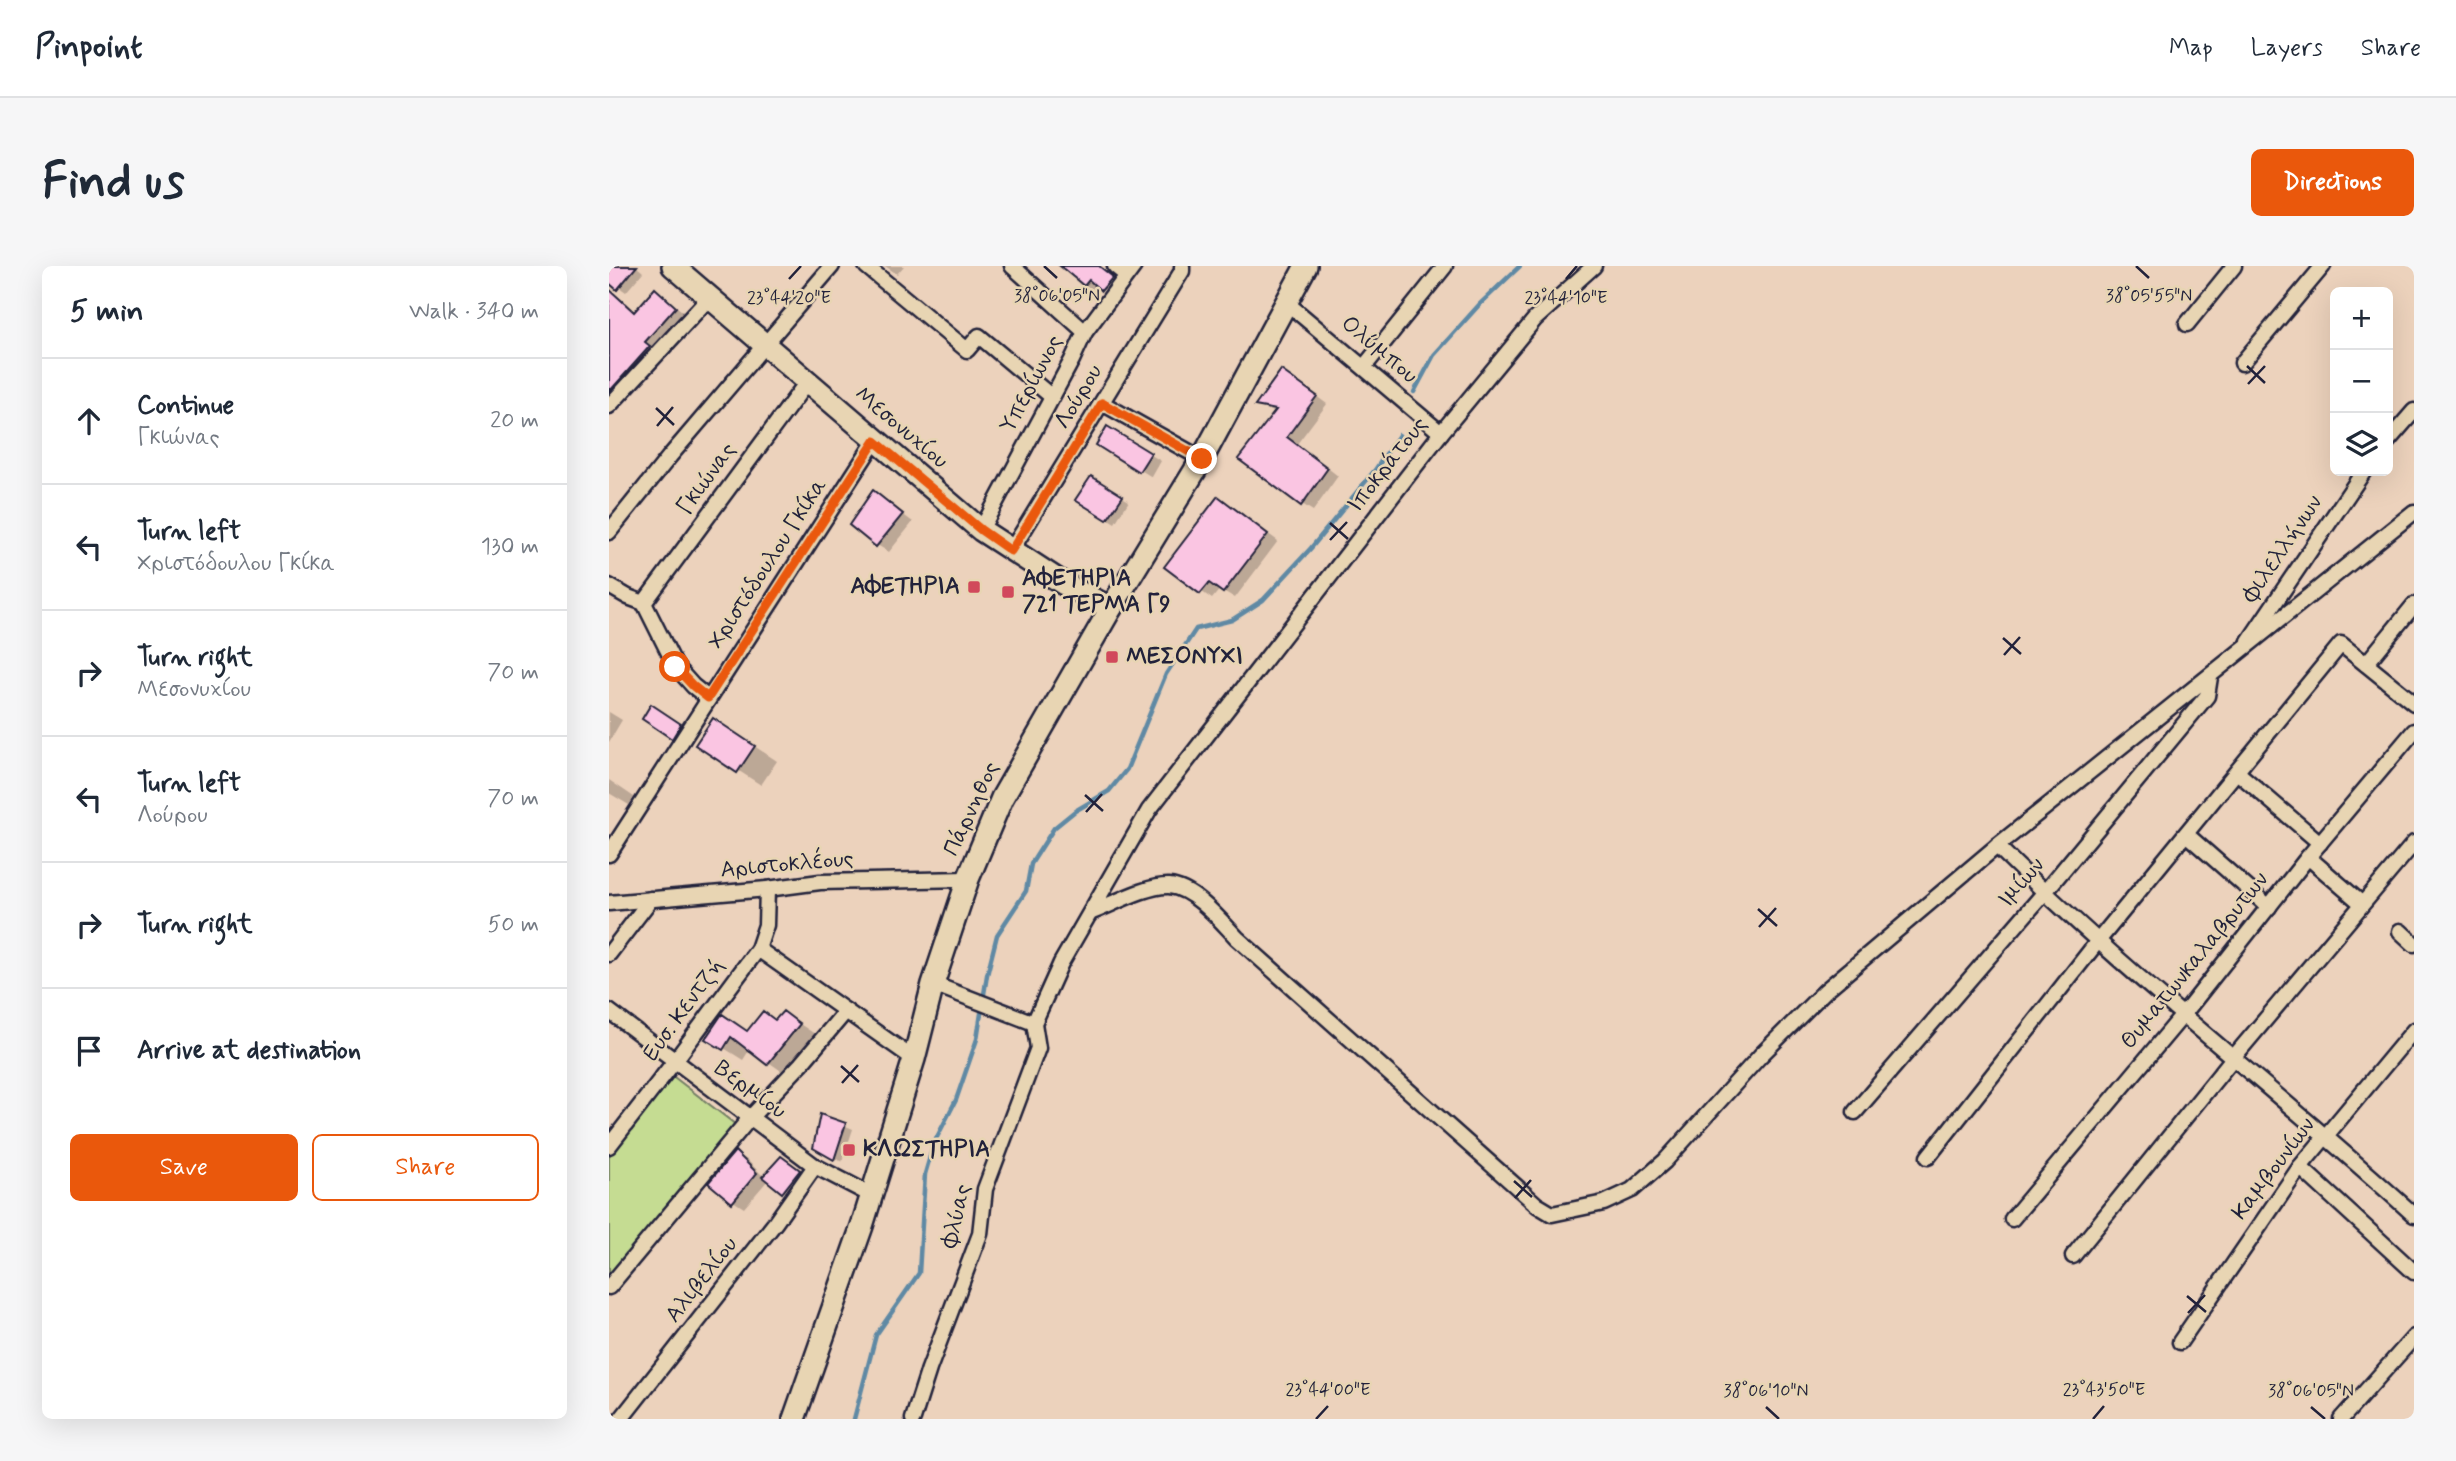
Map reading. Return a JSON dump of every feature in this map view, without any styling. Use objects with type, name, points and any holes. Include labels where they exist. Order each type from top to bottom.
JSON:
[{"type":"main road","name":"Μεσονυχίου","points":[[673,266],[981,530],[1063,584],[1111,608]]},
{"type":"main road","name":"Πάρνηθος","points":[[792,1417],[871,1195],[914,1059],[943,988],[968,880],[1002,798],[1111,608],[1202,459],[1306,266]]},
{"type":"street","name":"Λούρου","points":[[866,266],[967,350],[979,336],[1052,397]]},
{"type":"street","points":[[1012,266],[1084,332]]},
{"type":"street","name":"Λούρου","points":[[1011,551],[1182,271],[1182,266]]},
{"type":"street","points":[[1364,367],[1445,266]]},
{"type":"street","name":"Ιποκράτους","points":[[1092,912],[1149,810],[1441,433],[1535,319],[1594,266]]},
{"type":"street","points":[[2187,324],[2234,266]]},
{"type":"street","points":[[2242,363],[2323,266]]},
{"type":"street","points":[[609,532],[825,269]]},
{"type":"street","name":"Υπερίωνος","points":[[981,530],[1084,332],[1125,269]]},
{"type":"street","points":[[609,406],[709,298]]},
{"type":"street","name":"Ολύμπου","points":[[1287,303],[1441,433]]},
{"type":"street","name":"Γκιώνας","points":[[644,603],[807,382]]},
{"type":"street","points":[[1102,403],[1202,459]]},
{"type":"street","points":[[2393,435],[2414,411]]},
{"type":"street","name":"Χριστόδουλου Γκίκα","points":[[609,854],[875,441]]},
{"type":"street","name":"Φιλελλήνων","points":[[2241,652],[2361,476]]},
{"type":"street","points":[[1092,912],[1152,888],[1170,886],[1197,899],[1538,1205],[1552,1214],[1604,1203],[1632,1189],[1665,1161],[1760,1056],[1826,990],[1997,846],[2414,512]]},
{"type":"street","points":[[609,586],[644,603],[675,667],[708,698]]},
{"type":"street","points":[[2366,664],[2414,605]]},
{"type":"street","points":[[1929,1157],[2098,940],[2341,644],[2414,703]]},
{"type":"street","name":"Ιμίων","points":[[1855,1112],[2044,893],[2207,695],[2210,677]]},
{"type":"street","name":"Θυματωνκαλαβρυτων","points":[[2012,1219],[2183,1015],[2308,857],[2414,732]]},
{"type":"street","points":[[2237,772],[2320,843]]},
{"type":"street","points":[[2186,834],[2269,907]]},
{"type":"street","points":[[2073,1256],[2233,1058],[2414,843]]},
{"type":"street","points":[[1997,846],[2044,893],[2233,1058],[2326,1135],[2414,1215]]},
{"type":"street","points":[[2308,857],[2361,903]]},
{"type":"street","name":"Αριστοκλέους","points":[[609,903],[820,882],[968,880]]},
{"type":"street","name":"Ευσ. Κεντζή","points":[[609,1146],[758,948],[767,925],[767,889]]},
{"type":"street","points":[[609,954],[651,900]]},
{"type":"street","name":"Φλύας","points":[[913,1419],[929,1369],[981,1234],[985,1189],[1038,1048],[1034,1023],[1061,963],[1092,912]]},
{"type":"street","points":[[2400,931],[2414,944]]},
{"type":"street","points":[[758,948],[914,1059]]},
{"type":"street","points":[[943,988],[1034,1023]]},
{"type":"street","name":"Βερμίου","points":[[609,1011],[815,1166],[871,1195]]},
{"type":"street","points":[[609,1287],[750,1118],[846,1011]]},
{"type":"street","name":"Καμβουνίων","points":[[2180,1342],[2300,1167],[2414,1030]]},
{"type":"street","name":"Αλιβελίου","points":[[621,1419],[775,1223],[815,1166]]},
{"type":"street","points":[[2300,1167],[2414,1272]]},
{"type":"street","points":[[2341,1419],[2414,1337]]},
{"type":"green space","points":[[670,1074],[736,1125],[609,1276],[609,1156]]},
{"type":"building","points":[[609,266],[637,266],[617,290],[609,283]]},
{"type":"building","points":[[1060,266],[1099,266],[1113,277],[1101,291],[1089,280],[1084,286]]},
{"type":"building","points":[[655,288],[676,307],[645,342],[650,346],[609,392],[609,289],[634,312]]},
{"type":"building","points":[[1281,370],[1317,396],[1287,437],[1328,468],[1301,506],[1238,459],[1276,410],[1255,406]]},
{"type":"building","points":[[1107,426],[1151,453],[1139,472],[1096,445]]},
{"type":"building","points":[[1091,476],[1123,496],[1107,520],[1075,500]]},
{"type":"building","points":[[873,490],[903,514],[876,547],[849,525]]},
{"type":"building","points":[[1218,496],[1268,534],[1223,593],[1209,583],[1200,594],[1164,567]]},
{"type":"building","points":[[651,704],[681,724],[672,739],[642,719]]},
{"type":"building","points":[[713,718],[755,746],[737,773],[695,745]]},
{"type":"building","points":[[763,1011],[775,1020],[783,1011],[800,1024],[767,1065],[731,1037],[723,1050],[705,1039],[722,1014],[747,1031]]},
{"type":"building","points":[[820,1114],[846,1123],[834,1160],[813,1148]]},
{"type":"building","points":[[735,1151],[757,1173],[732,1203],[708,1183]]},
{"type":"building","points":[[781,1156],[800,1170],[782,1193],[762,1177]]},
{"type":"waterway","points":[[1414,392],[1434,355],[1479,305],[1520,266]]},
{"type":"waterway","points":[[854,1419],[876,1335],[919,1273],[925,1174],[934,1143],[956,1100],[977,1039],[987,975],[997,935],[1026,891],[1031,864],[1054,828],[1075,811],[1109,791],[1127,769],[1166,674],[1196,629],[1232,620],[1263,600],[1311,548],[1375,470],[1399,435]]},
{"type":"place","name":"ΑΦΕΤΗΡΙΑ","points":[[974,587]]},
{"type":"place","name":"ΑΦΕΤΗΡΙΑ 721 ΤΕΡΜΑ Γ9","points":[[1008,592]]},
{"type":"place","name":"ΜΕΣΟΝΥΧΙ","points":[[1112,657]]},
{"type":"place","name":"ΚΛΩΣΤΗΡΙΑ","points":[[849,1150]]},
{"type":"route","points":[[675,667],[708,698],[875,441],[981,530],[1011,551],[1102,403],[1202,459]]}]
